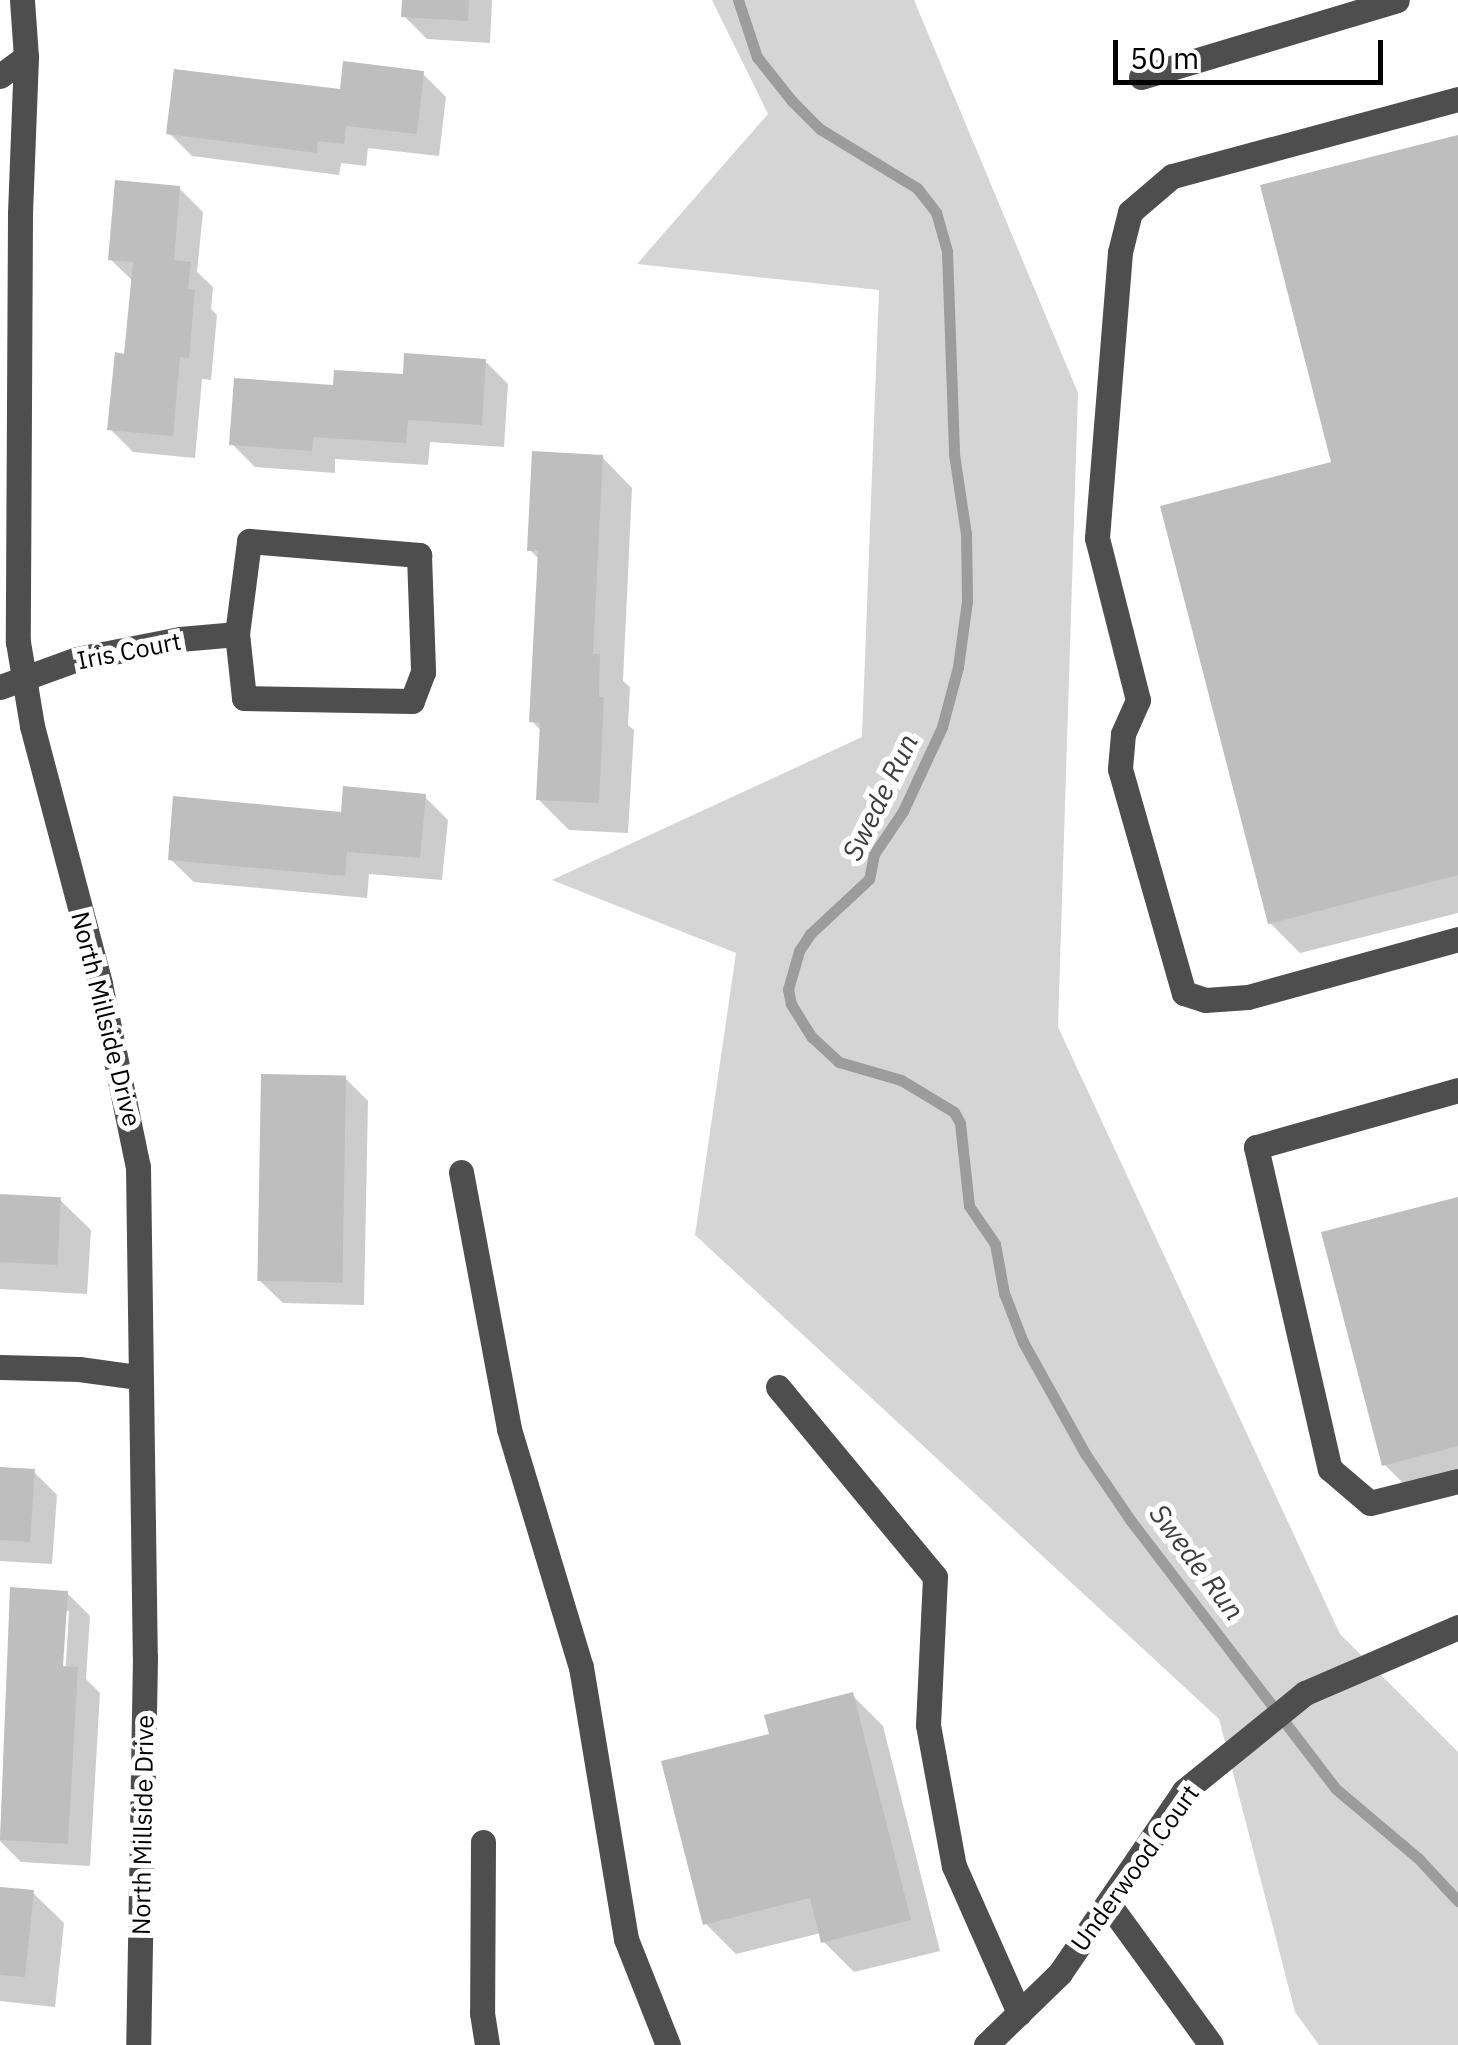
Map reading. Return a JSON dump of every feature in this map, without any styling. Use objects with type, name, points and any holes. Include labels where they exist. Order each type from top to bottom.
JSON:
[{"type":"street","name":"North Millside Drive","points":[[22,0],[26,58],[18,613],[11,683],[100,984],[134,1130],[142,1289],[138,1378],[145,1657],[138,2045]]},
{"type":"street","points":[[1141,78],[1396,0]]},
{"type":"street","points":[[0,76],[26,58]]},
{"type":"street","points":[[1458,99],[1172,176],[1130,212],[1120,252],[1097,538],[1138,700],[1123,734],[1120,769],[1184,992],[1205,1000],[1248,998],[1458,939]]},
{"type":"street","points":[[249,541],[419,555],[423,672],[412,700],[244,698],[238,634],[249,541]]},
{"type":"street","name":"Iris Court","points":[[11,683],[77,659],[134,647],[238,634]]},
{"type":"street","points":[[1458,1090],[1256,1147],[1330,1469],[1370,1503],[1458,1481]]},
{"type":"street","points":[[461,1172],[509,1429],[581,1667],[626,1939],[668,2045]]},
{"type":"street","points":[[0,1367],[79,1369],[138,1378]]},
{"type":"street","points":[[778,1387],[934,1578],[928,1725],[954,1866],[1019,2013]]},
{"type":"street","name":"Underwood Court","points":[[986,2045],[1060,1973],[1184,1791],[1305,1693],[1458,1627]]},
{"type":"street","points":[[483,1842],[482,2013],[486,2045]]},
{"type":"street","points":[[1108,1902],[1211,2045]]},
{"type":"shaded area","points":[[712,0],[914,0],[1078,393],[1058,1027],[1340,1634],[1458,1752],[1458,2045],[1319,2045],[1295,2012],[1219,1719],[695,1235],[736,953],[552,880],[862,737],[879,290],[637,264],[768,114]]},
{"type":"building","points":[[402,0],[469,0],[468,21],[401,17]]},
{"type":"building","points":[[343,61],[424,71],[417,134],[346,126],[344,144],[318,141],[317,153],[166,134],[174,69],[340,89]]},
{"type":"building","points":[[1458,135],[1458,875],[1268,924],[1160,506],[1331,462],[1260,185]]},
{"type":"building","points":[[115,180],[180,186],[174,260],[191,262],[188,289],[195,290],[189,358],[180,357],[173,436],[107,430],[115,352],[124,354],[133,262],[108,260]]},
{"type":"building","points":[[404,353],[486,359],[482,425],[408,420],[406,443],[313,437],[312,451],[229,445],[234,378],[333,385],[334,370],[403,374]]},
{"type":"building","points":[[532,451],[603,455],[593,654],[600,654],[599,697],[604,697],[599,803],[536,800],[540,723],[529,722],[538,551],[527,551]]},
{"type":"building","points":[[343,786],[426,794],[420,858],[347,852],[345,876],[168,860],[173,796],[341,812]]},
{"type":"building","points":[[261,1074],[346,1075],[342,1282],[257,1281]]},
{"type":"building","points":[[0,1194],[61,1197],[57,1265],[0,1262]]},
{"type":"building","points":[[1458,1197],[1458,1446],[1382,1466],[1321,1232]]},
{"type":"building","points":[[0,1467],[35,1469],[30,1542],[0,1540]]},
{"type":"building","points":[[10,1587],[68,1591],[63,1666],[78,1667],[68,1844],[0,1840]]},
{"type":"building","points":[[853,1692],[911,1920],[821,1943],[810,1898],[703,1925],[661,1761],[769,1734],[764,1715]]},
{"type":"building","points":[[0,1887],[34,1890],[25,1977],[0,1975]]},
{"type":"waterway","name":"Swede Run","points":[[738,0],[757,57],[792,101],[820,129],[917,188],[936,212],[947,251],[954,454],[966,534],[967,601],[958,667],[942,727],[903,811],[874,854],[869,879],[810,934],[799,951],[788,989],[791,1004],[812,1037],[839,1062],[901,1080],[954,1112],[960,1123],[969,1206],[995,1244],[1004,1293],[1023,1342],[1086,1455],[1131,1521],[1336,1789],[1418,1858],[1458,1901]]}]
